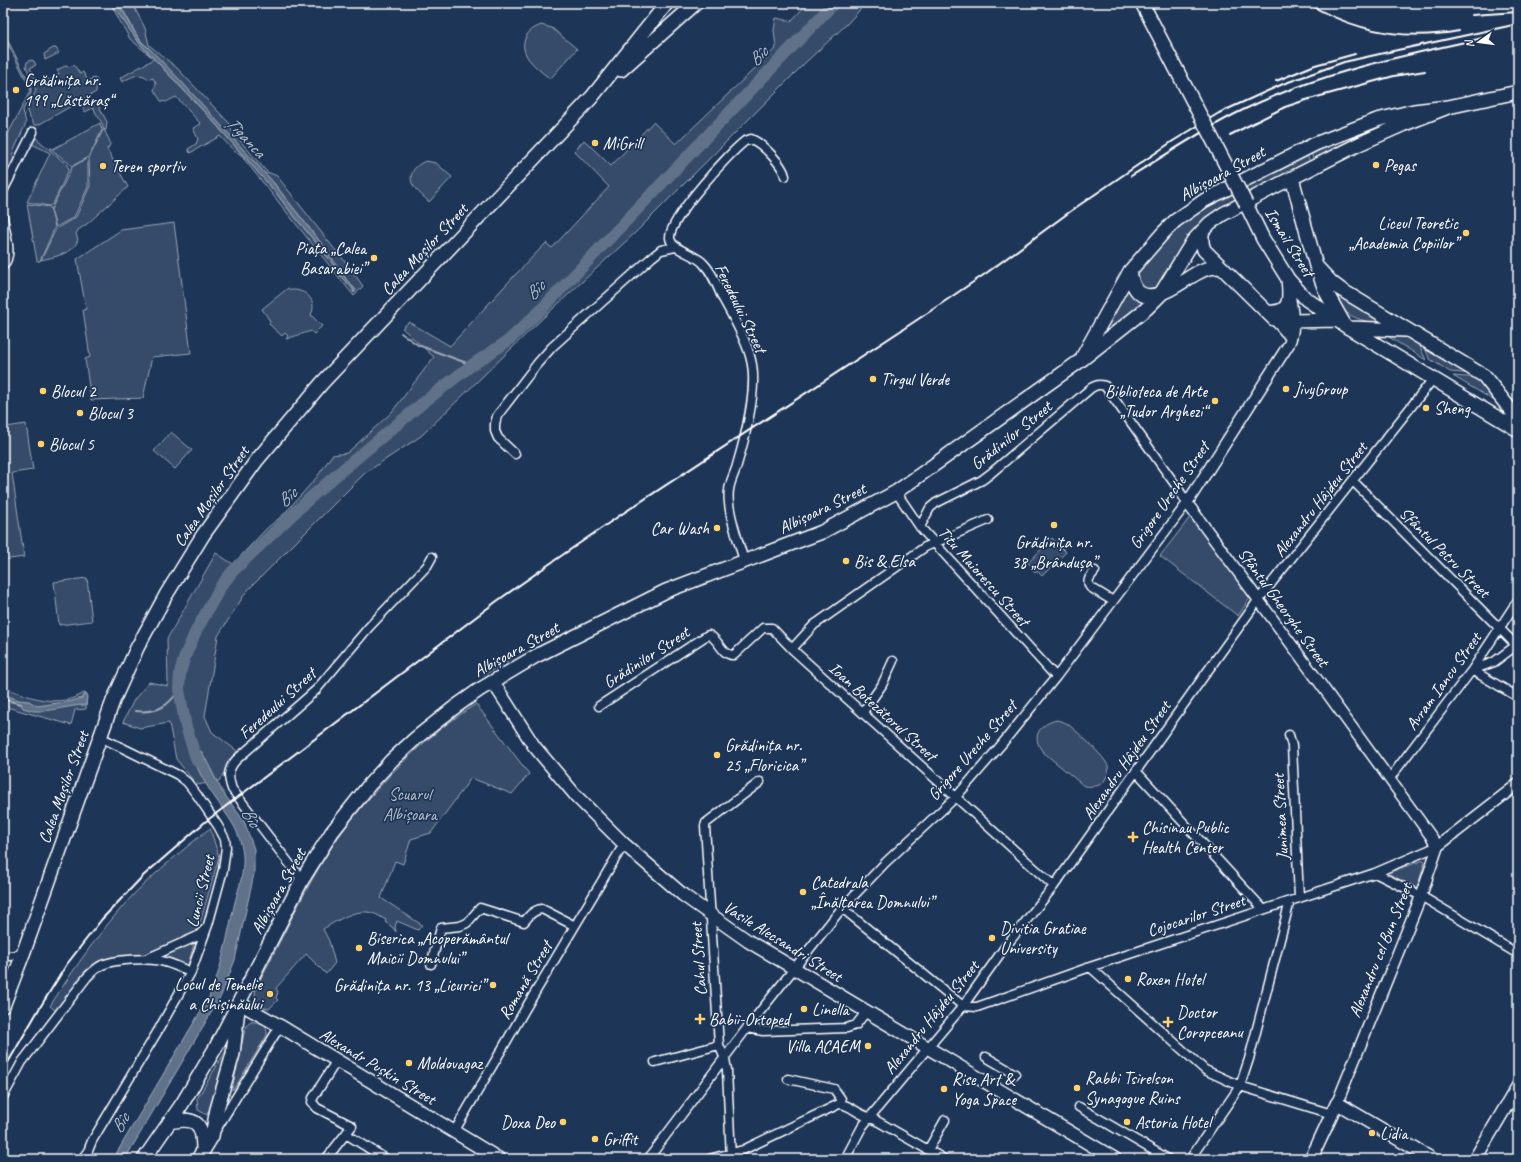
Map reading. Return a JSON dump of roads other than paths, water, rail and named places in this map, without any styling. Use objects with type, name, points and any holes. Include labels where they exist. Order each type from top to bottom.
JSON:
[{"type":"main road","name":"Calea Moșilor Street","points":[[3,1006],[113,701],[137,648],[166,595],[203,535],[257,460],[322,383],[592,97],[668,3]]},
{"type":"main road","name":"Calea Moșilor Street","points":[[592,97],[696,3]]},
{"type":"main road","name":"Ismail Street","points":[[1142,3],[1263,239],[1288,278],[1293,293],[1518,430]]},
{"type":"main road","name":"Albișoara Street","points":[[1080,361],[1130,271],[1175,221],[1196,206],[1307,148],[1351,129],[1395,115],[1448,107],[1518,92]]},
{"type":"main road","name":"Albișoara Street","points":[[144,1159],[194,1086],[216,1047],[302,880],[332,832],[370,784],[392,760],[416,738],[455,707],[536,656],[666,591],[822,532],[896,492],[1080,361],[1146,309],[1160,295],[1193,241],[1210,222],[1359,144],[1448,107]]},
{"type":"main road","points":[[1351,129],[1358,132],[1361,140],[1359,144]]},
{"type":"main road","points":[[1292,178],[1316,266],[1326,292],[1343,324]]},
{"type":"main road","points":[[1202,231],[1202,243],[1204,250],[1270,315],[1293,321],[1343,324],[1408,331]]},
{"type":"main road","points":[[1270,315],[1283,310],[1293,293],[1311,292],[1316,288],[1316,266]]},
{"type":"main road","points":[[1316,266],[1332,283],[1340,289],[1484,376],[1518,419]]},
{"type":"main road","points":[[1130,271],[1133,286],[1142,295],[1148,296],[1160,295],[1199,272],[1220,267]]},
{"type":"main road","name":"Vasile Alecsandri Street","points":[[493,682],[527,735],[547,762],[577,797],[624,844],[660,877],[710,916],[794,969],[1115,1159]]},
{"type":"main road","points":[[200,1155],[212,1136],[217,1109],[233,1054],[239,1003]]},
{"type":"main road","name":"Alexandr Pușkin Street","points":[[239,1003],[337,1060],[499,1159]]},
{"type":"main road","points":[[1475,1159],[1518,1086]]},
{"type":"main road","points":[[1337,1103],[1432,1159]]},
{"type":"main road","name":"Alexandru cel Bun Street","points":[[1311,1159],[1337,1103]]},
{"type":"main road","points":[[170,1122],[184,1120],[195,1122],[199,1127],[201,1134],[200,1155]]},
{"type":"street","points":[[3,191],[34,132]]},
{"type":"street","points":[[515,454],[498,438],[495,431],[497,416],[552,347],[650,258],[661,250],[675,247],[670,238],[672,227],[676,220],[693,196],[745,141],[751,139],[760,144],[781,166],[785,176]]},
{"type":"street","points":[[3,217],[9,253],[7,261],[3,266]]},
{"type":"street","name":"Feredeului Street","points":[[675,247],[699,258],[708,268],[736,323],[751,359],[753,388],[746,432],[737,467],[728,492],[729,504],[744,561]]},
{"type":"street","name":"Grigore Ureche Street","points":[[648,1159],[747,1028],[842,908],[886,862],[956,797],[1056,677],[1187,503],[1285,350],[1291,338],[1293,321],[1293,293]]},
{"type":"street","points":[[1270,315],[1291,338]]},
{"type":"street","name":"Alexandru Hâjdeu Street","points":[[845,1159],[862,1127],[962,1006],[1005,947],[1054,886],[1259,599],[1433,379]]},
{"type":"street","name":"Grădinilor Street","points":[[920,527],[930,508],[936,503],[990,474],[1091,388],[1095,385],[1105,386]]},
{"type":"street","name":"Sfântul Gheorghe Street","points":[[1105,386],[1187,503],[1390,778],[1438,846]]},
{"type":"street","name":"Sfântul Petru Street","points":[[1353,481],[1517,645]]},
{"type":"street","name":"Titu Maiorescu Street","points":[[896,492],[920,527],[934,544],[1056,677]]},
{"type":"street","points":[[792,650],[814,625],[925,547],[988,520]]},
{"type":"street","name":"Feredeului Street","points":[[302,880],[232,789],[229,779],[230,766],[316,690],[369,627],[427,566],[432,557]]},
{"type":"street","points":[[1094,571],[1088,580],[1088,584],[1090,587],[1113,601]]},
{"type":"street","name":"Avram Iancu Street","points":[[1390,778],[1472,670],[1518,600]]},
{"type":"street","name":"Grădinilor Street","points":[[599,706],[706,636],[712,636],[726,653],[734,655],[763,628]]},
{"type":"street","name":"Ioan Botezătorul Street","points":[[763,628],[772,628],[792,650],[863,712],[1054,886]]},
{"type":"street","points":[[1472,670],[1494,662],[1517,645]]},
{"type":"street","points":[[863,712],[882,685],[894,661]]},
{"type":"street","points":[[1472,670],[1518,697]]},
{"type":"street","name":"Junimea Street","points":[[1289,735],[1292,746],[1299,898]]},
{"type":"street","name":"Luncii Street","points":[[82,1159],[190,972],[208,925],[225,858],[225,838],[190,787],[178,775],[100,736]]},
{"type":"street","points":[[1136,771],[1263,909]]},
{"type":"street","name":"Cahul Street","points":[[731,1156],[727,1070],[725,1059],[719,1045],[705,826],[706,823],[760,782]]},
{"type":"street","points":[[1438,846],[1518,784]]},
{"type":"street","name":"Romană Street","points":[[454,1132],[624,844]]},
{"type":"street","name":"Cojocarilor Street","points":[[962,1006],[977,1007],[1090,966],[1374,873],[1438,846]]},
{"type":"street","name":"Alexandru cel Bun Street","points":[[1337,1103],[1421,896],[1438,846]]},
{"type":"street","points":[[1374,873],[1421,896],[1518,954]]},
{"type":"street","points":[[1190,1159],[1240,1086],[1290,901]]},
{"type":"street","points":[[431,964],[441,928],[460,926],[467,923],[480,908],[524,922],[536,909],[542,909],[575,926]]},
{"type":"street","points":[[842,908],[962,1006]]},
{"type":"street","points":[[142,960],[198,936],[208,925]]},
{"type":"street","points":[[3,957],[23,954]]},
{"type":"street","points":[[3,1097],[22,1062],[87,977],[95,970],[107,964],[142,960],[161,961],[190,972]]},
{"type":"street","points":[[1090,966],[1206,1070],[1240,1086],[1332,1114]]},
{"type":"street","points":[[747,1028],[763,1031],[847,1028],[856,1025],[866,1012]]},
{"type":"street","points":[[212,1136],[280,1026]]},
{"type":"street","points":[[655,1062],[719,1045]]},
{"type":"street","points":[[986,1057],[1015,1074]]},
{"type":"street","points":[[326,1159],[352,1126],[317,1108],[312,1102],[337,1060]]},
{"type":"street","points":[[788,1079],[834,1089],[841,1099],[842,1104]]},
{"type":"street","points":[[709,1159],[731,1156],[831,1106],[842,1104],[864,1116],[870,1117],[944,1159]]},
{"type":"street","points":[[1079,1107],[1168,1159]]},
{"type":"street","points":[[928,1150],[945,1120]]},
{"type":"street","points":[[346,1134],[386,1159]]},
{"type":"waterway","name":"Țîganca","points":[[197,761],[186,727],[179,690],[180,673],[185,656],[196,631],[221,586],[233,571],[310,498],[340,472],[424,402],[472,365],[508,341],[541,310],[834,3]]},
{"type":"waterway","name":"Țîganca","points":[[401,333],[418,345],[472,365]]},
{"type":"waterway","points":[[135,711],[149,711],[160,708],[170,701],[179,690]]},
{"type":"waterway","points":[[3,699],[21,704]]},
{"type":"railway","points":[[1307,3],[1343,21],[1380,32],[1419,35],[1459,31]]},
{"type":"railway","points":[[1472,15],[1518,12]]},
{"type":"railway","points":[[3,1071],[67,964],[102,919],[143,876],[205,822],[497,601],[548,565],[619,516],[926,314],[985,274],[1075,208],[1173,141],[1219,113],[1283,84],[1344,62],[1518,24]]},
{"type":"railway","points":[[1131,176],[1214,125],[1272,97],[1360,67],[1483,38]]},
{"type":"railway","points":[[1276,81],[1315,65],[1355,54]]},
{"type":"railway","points":[[1230,135],[1285,107],[1306,100],[1394,76],[1425,71]]},
{"type":"place","name":"Grădinița nr. 199 „Lăstăraș“","points":[[16,90]]},
{"type":"place","name":"MiGrill","points":[[595,143]]},
{"type":"place","name":"Pegas","points":[[1376,165]]},
{"type":"place","name":"Teren sportiv","points":[[103,166]]},
{"type":"place","name":"Liceul Teoretic „Academia Copiilor”","points":[[1466,233]]},
{"type":"place","name":"Piața „Calea Basarabiei”","points":[[374,258]]},
{"type":"place","name":"Tîrgul Verde","points":[[873,379]]},
{"type":"place","name":"JivyGroup","points":[[1286,389]]},
{"type":"place","name":"Blocul 2","points":[[43,391]]},
{"type":"place","name":"Biblioteca de Arte „Tudor Arghezi“","points":[[1215,401]]},
{"type":"place","name":"Sheng","points":[[1426,408]]},
{"type":"place","name":"Blocul 3","points":[[80,413]]},
{"type":"place","name":"Blocul 5","points":[[41,444]]},
{"type":"place","name":"Grădinița nr. 38 „Brândușa”","points":[[1054,525]]},
{"type":"place","name":"Car Wash","points":[[717,528]]},
{"type":"place","name":"Bis & Elsa","points":[[846,561]]},
{"type":"place","name":"Grădinița nr. 25 „Floricica”","points":[[717,755]]},
{"type":"place","name":"Chisinau Public Health Center","points":[[1133,837]]},
{"type":"place","name":"Catedrala „Înălțarea Domnului”","points":[[803,892]]},
{"type":"place","name":"Divitia Gratiae University","points":[[992,938]]},
{"type":"place","name":"Biserica „Acoperământul Maicii Domnului”","points":[[359,948]]},
{"type":"place","name":"Roxen Hotel","points":[[1128,979]]},
{"type":"place","name":"Grădinița nr. 13 „Licurici”","points":[[493,985]]},
{"type":"place","name":"Locul de Temelie a Chișinăului","points":[[270,994]]},
{"type":"place","name":"Linella","points":[[804,1009]]},
{"type":"place","name":"Babii-Ortoped","points":[[700,1019]]},
{"type":"place","name":"Doctor Coropceanu","points":[[1168,1022]]},
{"type":"place","name":"Villa ACAEM","points":[[868,1046]]},
{"type":"place","name":"Moldovagaz","points":[[409,1063]]},
{"type":"place","name":"Rabbi Tsirelson Synagogue Ruins","points":[[1077,1088]]},
{"type":"place","name":"Rise Art & Yoga Space","points":[[944,1089]]},
{"type":"place","name":"Doxa Deo","points":[[563,1122]]},
{"type":"place","name":"Astoria Hotel","points":[[1127,1122]]},
{"type":"place","name":"Lidia","points":[[1372,1133]]},
{"type":"place","name":"Griffit","points":[[595,1139]]},
{"type":"water label","name":"Bîc","points":[[758,56]]},
{"type":"water label","name":"Bîc","points":[[535,290]]},
{"type":"water label","name":"Bîc","points":[[287,497]]},
{"type":"water label","name":"Bîc","points":[[251,817]]},
{"type":"water label","name":"Bîc","points":[[120,1123]]},
{"type":"park label","name":"Scuarul Albișoara","points":[[410,804]]}]
